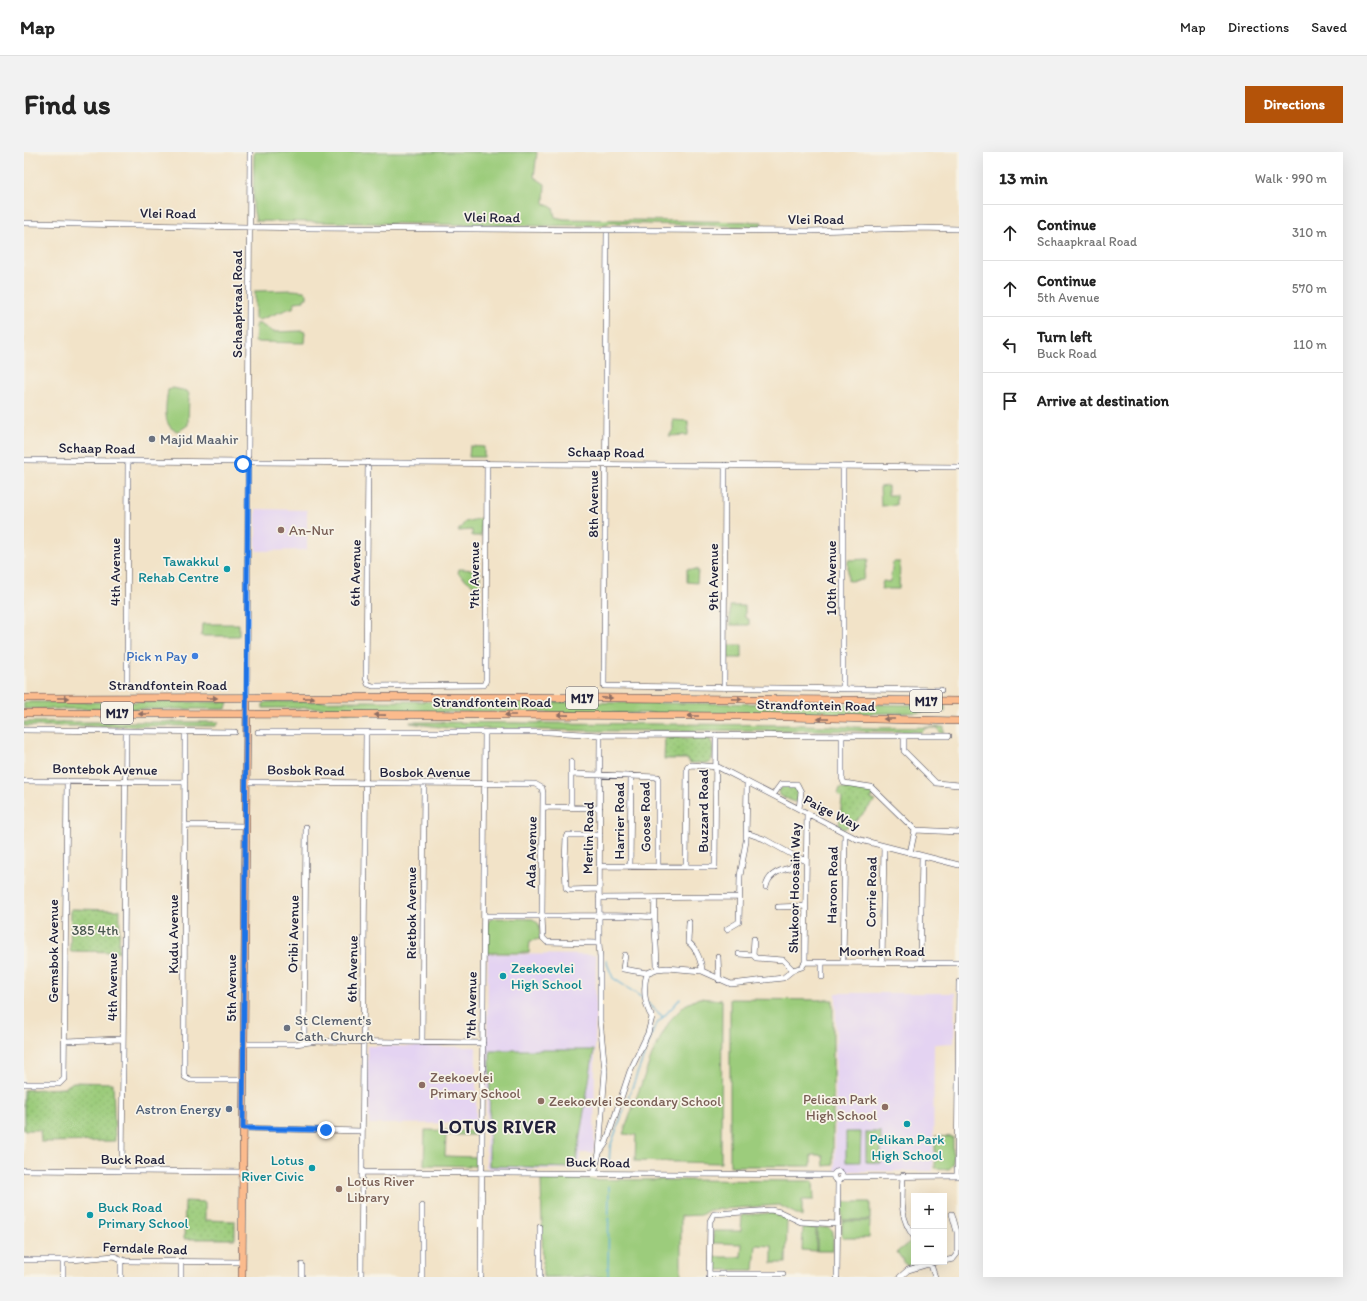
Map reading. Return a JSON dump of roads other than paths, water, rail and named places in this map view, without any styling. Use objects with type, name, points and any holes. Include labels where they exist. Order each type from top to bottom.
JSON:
[{"type":"main road","name":"Strandfontein Road","points":[[24,698],[508,697],[959,701]]},
{"type":"main road","name":"5th Avenue","points":[[242,1277],[247,698]]},
{"type":"main road","name":"Strandfontein Road","points":[[24,715],[35,713],[741,716],[959,721]]},
{"type":"street","name":"Schaapkraal Road","points":[[248,456],[250,152]]},
{"type":"street","name":"Vlei Road","points":[[24,223],[311,228],[607,230],[839,231],[921,228],[959,229]]},
{"type":"street","name":"8th Avenue","points":[[607,230],[603,683],[607,687],[724,688]]},
{"type":"street","points":[[248,456],[253,462],[248,466],[244,465],[243,462],[248,456]]},
{"type":"street","name":"Schaap Road","points":[[24,460],[243,462]]},
{"type":"street","name":"4th Avenue","points":[[127,684],[128,461]]},
{"type":"street","name":"Schaap Road","points":[[253,462],[959,467]]},
{"type":"street","name":"6th Avenue","points":[[368,462],[366,678],[368,684],[373,686],[482,686]]},
{"type":"street","name":"7th Avenue","points":[[482,686],[486,680],[487,463]]},
{"type":"street","name":"9th Avenue","points":[[724,688],[725,465]]},
{"type":"street","points":[[247,698],[248,466]]},
{"type":"street","name":"10th Avenue","points":[[843,689],[844,466]]},
{"type":"street","points":[[724,688],[941,690]]},
{"type":"street","points":[[24,730],[235,732]]},
{"type":"street","name":"4th Avenue","points":[[122,1171],[126,732]]},
{"type":"street","name":"Kudu Avenue","points":[[185,732],[184,1074],[185,1077],[191,1080],[244,1080]]},
{"type":"street","name":"Strandfontein Road","points":[[258,732],[548,732],[600,735],[949,736]]},
{"type":"street","name":"6th Avenue","points":[[362,1277],[366,732]]},
{"type":"street","name":"7th Avenue","points":[[481,1277],[485,732]]},
{"type":"street","name":"Merlin Road","points":[[599,1153],[604,1071],[600,1020],[599,942],[600,735]]},
{"type":"street","name":"Buzzard Road","points":[[599,866],[715,867],[716,735]]},
{"type":"street","points":[[842,735],[842,778],[844,783],[871,787],[915,830],[959,832]]},
{"type":"street","points":[[904,736],[904,751],[932,780],[939,784],[959,785]]},
{"type":"street","points":[[571,762],[571,807]]},
{"type":"street","points":[[686,867],[687,769],[688,766],[692,765],[715,766]]},
{"type":"street","name":"Paige Way","points":[[715,766],[863,841],[959,866]]},
{"type":"street","name":"Goose Road","points":[[571,774],[658,777],[658,867]]},
{"type":"street","name":"Harrier Road","points":[[630,867],[631,775]]},
{"type":"street","name":"Bontebok Avenue","points":[[24,780],[185,782]]},
{"type":"street","name":"Gemsbok Avenue","points":[[24,1084],[61,1082],[64,1079],[65,1072],[67,781]]},
{"type":"street","name":"Bosbok Road","points":[[246,782],[366,783]]},
{"type":"street","points":[[727,929],[741,923],[740,876],[746,833],[746,782]]},
{"type":"street","name":"Bosbok Avenue","points":[[366,783],[484,784]]},
{"type":"street","name":"Rietbok Avenue","points":[[422,1042],[424,784]]},
{"type":"street","name":"Ada Avenue","points":[[484,784],[535,784],[542,788],[543,938],[547,942],[599,942]]},
{"type":"street","points":[[772,795],[781,784],[797,784],[801,792],[799,809]]},
{"type":"street","points":[[543,808],[600,808]]},
{"type":"street","name":"Shukoor Hoosain Way","points":[[805,962],[805,860],[807,813]]},
{"type":"street","points":[[185,825],[245,826]]},
{"type":"street","name":"Oribi Avenue","points":[[304,1042],[306,826]]},
{"type":"street","points":[[910,853],[915,830]]},
{"type":"street","points":[[746,833],[764,838],[798,858],[805,860]]},
{"type":"street","name":"Haroon Road","points":[[843,962],[845,833]]},
{"type":"street","points":[[599,889],[569,890],[566,888],[565,863],[566,837],[568,835],[600,835]]},
{"type":"street","name":"Corrie Road","points":[[882,962],[884,846]]},
{"type":"street","points":[[920,963],[922,856]]},
{"type":"street","points":[[766,887],[772,876],[781,869],[790,868],[798,858]]},
{"type":"street","points":[[599,898],[740,897]]},
{"type":"street","points":[[655,898],[653,917],[657,946],[657,969]]},
{"type":"street","points":[[778,907],[805,906]]},
{"type":"street","points":[[484,916],[617,915],[653,917]]},
{"type":"street","points":[[689,922],[688,942],[694,947],[702,963],[702,972]]},
{"type":"street","points":[[754,939],[754,955]]},
{"type":"street","points":[[738,954],[754,955],[756,958],[784,960],[793,970]]},
{"type":"street","points":[[625,955],[623,970],[647,973],[657,969],[702,972],[730,984],[783,978],[793,970],[802,968],[805,962]]},
{"type":"street","points":[[718,957],[719,980]]},
{"type":"street","name":"Moorhen Road","points":[[805,962],[959,963]]},
{"type":"street","points":[[822,962],[822,977]]},
{"type":"street","points":[[594,1174],[599,1153],[606,1143],[630,1071],[648,1033],[652,1017],[648,1010],[644,991],[647,973]]},
{"type":"street","points":[[838,1181],[842,1177],[903,1175],[958,1176],[959,982]]},
{"type":"street","points":[[65,1041],[123,1039]]},
{"type":"street","points":[[243,1044],[304,1042],[482,1043]]},
{"type":"street","points":[[243,1128],[362,1131]]},
{"type":"street","name":"Buck Road","points":[[24,1170],[243,1172]]},
{"type":"street","name":"Buck Road","points":[[362,1172],[834,1175]]},
{"type":"street","points":[[837,1277],[838,1181],[835,1180],[834,1175],[835,1173],[839,1172],[842,1177]]},
{"type":"street","points":[[903,1175],[902,1215],[911,1233]]},
{"type":"street","points":[[422,1206],[422,1277]]},
{"type":"street","points":[[783,1274],[709,1275],[710,1221],[712,1215],[717,1213],[771,1210],[780,1212],[801,1222],[838,1224]]},
{"type":"street","points":[[947,1260],[957,1254],[957,1232],[952,1214]]},
{"type":"street","points":[[540,1227],[540,1277]]},
{"type":"street","name":"Ferndale Road","points":[[24,1260],[63,1261],[114,1256],[121,1260],[242,1262]]},
{"type":"street","points":[[121,1260],[121,1277]]},
{"type":"street","points":[[63,1261],[63,1277]]},
{"type":"street","points":[[181,1261],[181,1277]]},
{"type":"street","points":[[302,1265],[302,1277]]},
{"type":"street","points":[[900,1277],[908,1270],[923,1265]]},
{"type":"street","points":[[933,1265],[935,1277]]},
{"type":"waterway","points":[[606,961],[613,978],[644,999]]},
{"type":"waterway","points":[[609,1165],[610,1147],[655,1026],[680,999]]},
{"type":"waterway","points":[[647,1002],[663,1017]]},
{"type":"waterway","points":[[608,1277],[609,1186]]},
{"type":"place","name":"Majid Maahir","points":[[152,439]]},
{"type":"place","name":"An-Nur","points":[[281,530]]},
{"type":"place","name":"Tawakkul Rehab Centre","points":[[227,569]]},
{"type":"place","name":"Pick n Pay","points":[[195,656]]},
{"type":"place","name":"Zeekoevlei High School","points":[[503,976]]},
{"type":"place","name":"St Clement's Cath. Church","points":[[287,1028]]},
{"type":"place","name":"Zeekoevlei Primary School","points":[[422,1085]]},
{"type":"place","name":"Zeekoevlei Secondary School","points":[[541,1101]]},
{"type":"place","name":"Pelican Park High School","points":[[885,1107]]},
{"type":"place","name":"Astron Energy","points":[[229,1109]]},
{"type":"place","name":"Pelikan Park High School","points":[[907,1124]]},
{"type":"place","name":"Lotus River Civic","points":[[312,1168]]},
{"type":"place","name":"Lotus River Library","points":[[339,1189]]},
{"type":"place","name":"Buck Road Primary School","points":[[90,1215]]},
{"type":"district","name":"LOTUS RIVER","points":[[498,1127]]},
{"type":"park label","name":"385 4th","points":[[95,930]]}]
